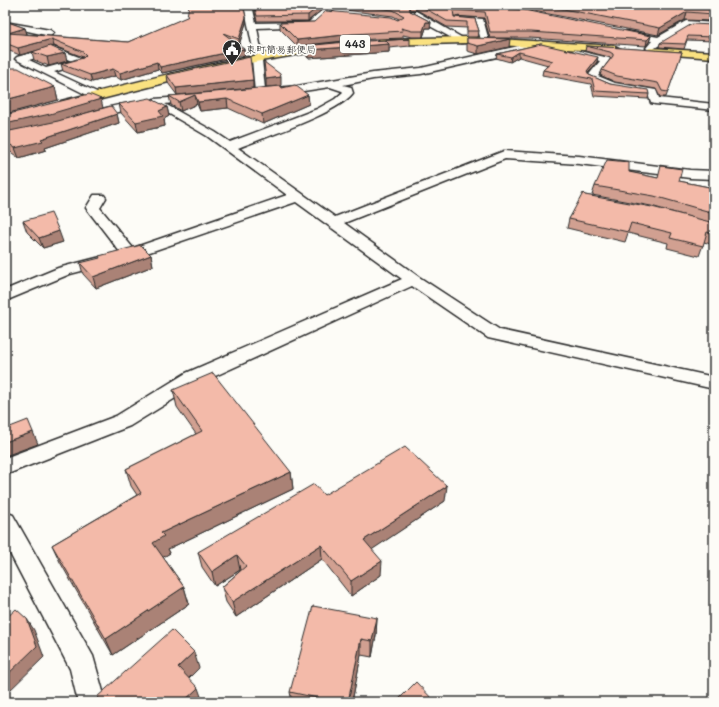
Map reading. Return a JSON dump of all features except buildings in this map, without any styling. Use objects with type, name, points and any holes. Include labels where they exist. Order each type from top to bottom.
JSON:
[{"type":"highway","name":"443","points":[[367,43],[462,40],[627,50]]},
{"type":"highway","name":"443","points":[[59,106],[194,70],[262,56],[346,45]]},
{"type":"highway","points":[[646,51],[714,55]]},
{"type":"street","points":[[248,5],[256,44],[262,56],[257,59],[256,93],[297,89],[373,76],[420,71],[542,44],[544,46],[606,60],[592,77],[612,86],[652,92],[655,101],[714,107]]},
{"type":"street","points":[[253,26],[311,24],[322,9],[337,9]]},
{"type":"street","points":[[452,12],[451,17],[455,19],[480,20],[485,41]]},
{"type":"street","points":[[413,13],[462,40]]},
{"type":"street","points":[[646,51],[659,40],[689,23],[714,25]]},
{"type":"street","points":[[5,24],[50,33]]},
{"type":"street","points":[[620,32],[659,40]]},
{"type":"street","points":[[45,71],[81,61],[53,50],[20,60],[97,96]]},
{"type":"street","points":[[229,147],[321,111],[339,101],[348,93],[347,89],[331,84]]},
{"type":"street","points":[[78,120],[107,111],[154,102],[207,97]]},
{"type":"street","points":[[154,102],[211,134],[413,280],[494,334],[714,383]]},
{"type":"street","points":[[334,222],[504,155],[580,160],[690,174],[714,175]]},
{"type":"street","points":[[5,296],[64,271],[130,254],[296,196]]},
{"type":"street","points":[[100,198],[95,203],[93,208],[130,254]]},
{"type":"street","points":[[5,467],[123,422],[193,378],[413,280]]},
{"type":"street","points":[[5,522],[83,666],[92,702]]},
{"type":"place","name":"東町簡易郵便局","points":[[232,66]]}]
